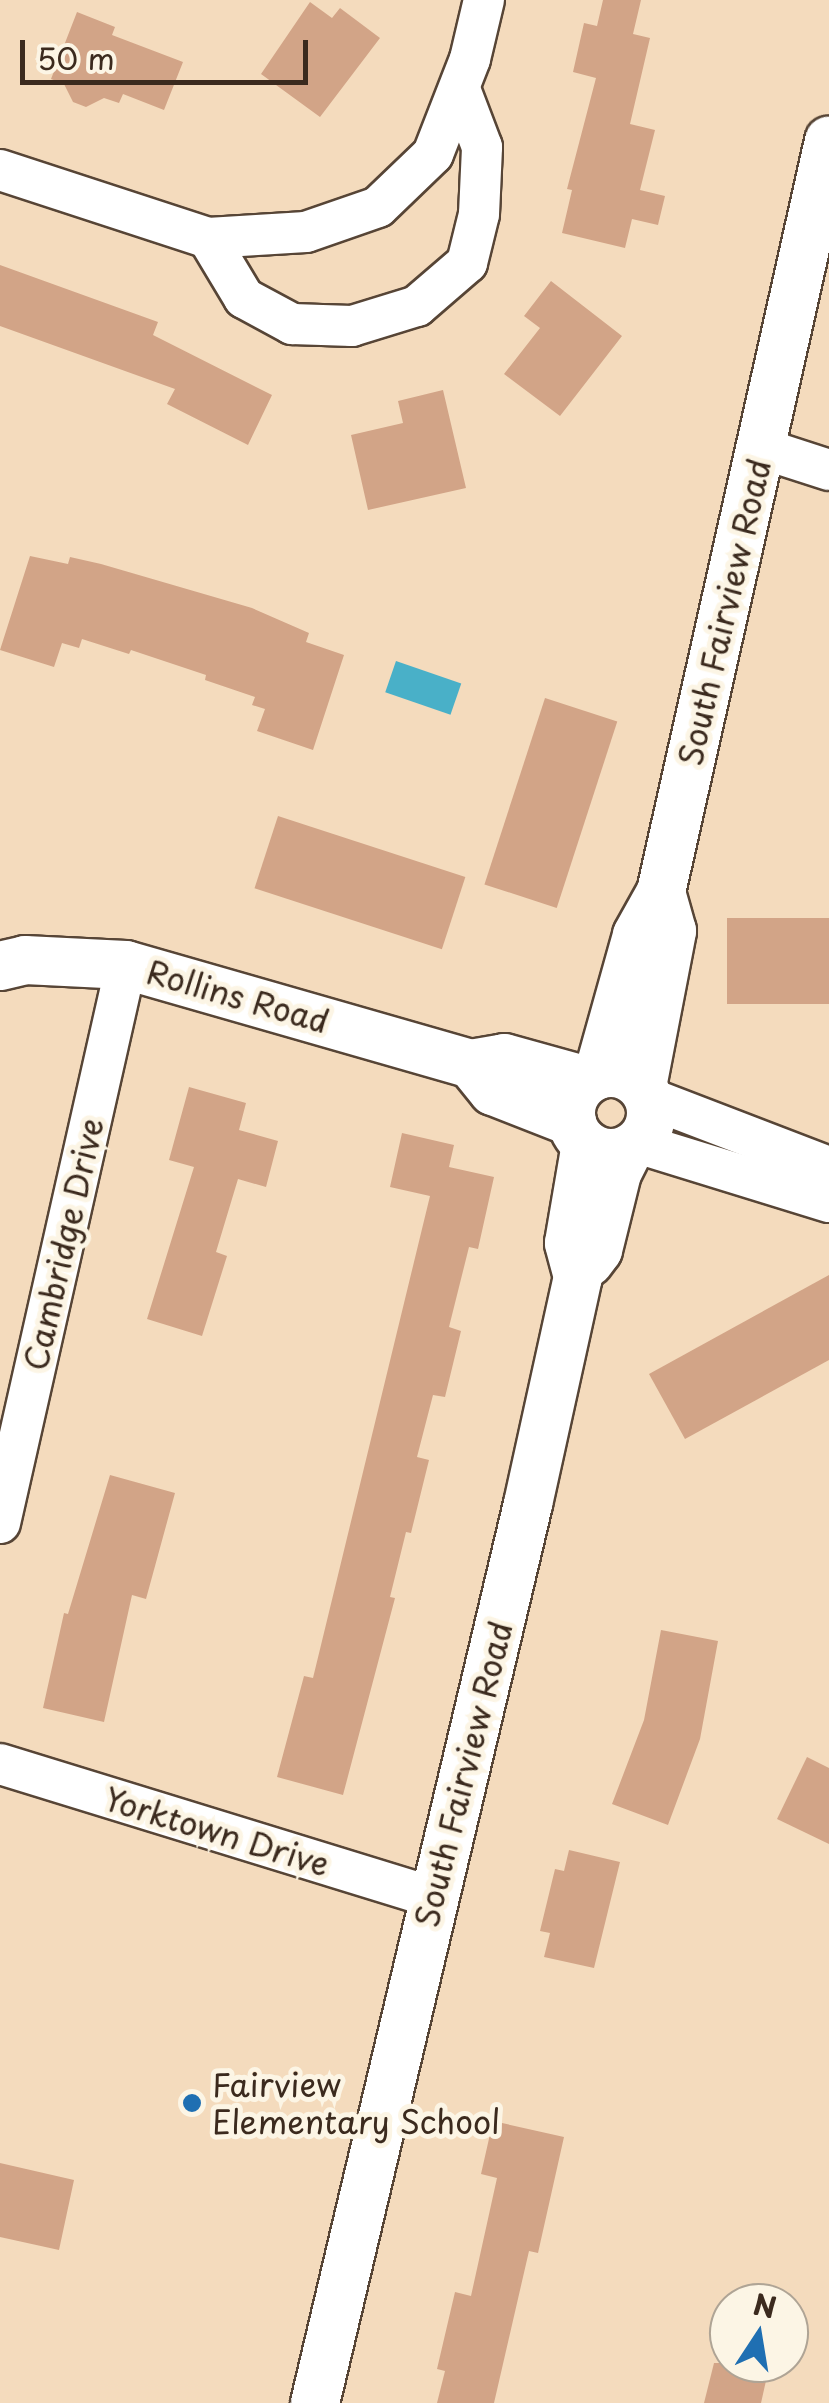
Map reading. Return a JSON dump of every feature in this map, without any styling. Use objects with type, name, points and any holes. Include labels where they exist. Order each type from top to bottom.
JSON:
[{"type":"street","points":[[0,170],[208,238],[306,232],[378,207],[433,154],[460,89],[484,0]]},
{"type":"street","points":[[208,238],[244,298],[292,324],[352,326],[417,306],[466,263],[479,214],[482,147],[460,89]]},
{"type":"street","name":"South Fairview Road","points":[[315,2403],[528,1504],[578,1276],[568,1243],[672,930],[661,892],[829,141]]},
{"type":"street","points":[[761,448],[829,470]]},
{"type":"street","name":"Rollins Road","points":[[0,966],[25,960],[126,965],[471,1064],[504,1058],[613,1112],[829,1202]]},
{"type":"street","name":"Cambridge Drive","points":[[0,1523],[126,965]]},
{"type":"street","name":"Rollins Road","points":[[613,1112],[829,1166]]},
{"type":"street","name":"Yorktown Drive","points":[[0,1764],[433,1897]]},
{"type":"water","points":[[396,661],[461,683],[450,715],[385,692]]},
{"type":"building","points":[[603,0],[641,0],[633,34],[650,38],[630,124],[655,130],[640,190],[665,196],[658,225],[632,219],[625,248],[562,233],[572,190],[567,189],[596,78],[573,72],[584,23],[597,26]]},
{"type":"building","points":[[310,2],[332,18],[340,8],[380,38],[320,117],[261,74]]},
{"type":"building","points":[[77,12],[115,27],[112,35],[183,62],[164,110],[123,94],[119,103],[104,98],[86,107],[73,102],[64,84],[51,79]]},
{"type":"building","points":[[0,265],[158,322],[153,335],[272,395],[248,445],[167,404],[175,389],[0,326]]},
{"type":"building","points":[[551,281],[622,336],[560,416],[504,374],[540,328],[524,316]]},
{"type":"building","points":[[443,390],[466,488],[368,510],[351,435],[403,423],[398,401]]},
{"type":"building","points":[[30,556],[68,564],[70,557],[101,564],[252,608],[309,633],[306,642],[344,655],[313,750],[257,731],[265,709],[252,705],[255,697],[205,680],[206,675],[131,650],[129,654],[82,639],[79,648],[62,643],[54,667],[0,650]]},
{"type":"building","points":[[545,698],[617,721],[557,908],[484,884]]},
{"type":"building","points":[[278,816],[465,877],[442,949],[255,888]]},
{"type":"building","points":[[727,918],[829,918],[829,1004],[727,1004]]},
{"type":"building","points":[[189,1087],[246,1103],[239,1130],[278,1141],[266,1187],[238,1179],[216,1252],[227,1256],[202,1336],[147,1319],[194,1167],[169,1160]]},
{"type":"building","points":[[402,1133],[454,1145],[449,1167],[494,1177],[478,1249],[469,1247],[449,1327],[461,1331],[445,1397],[433,1395],[417,1457],[429,1460],[411,1533],[406,1532],[390,1597],[395,1598],[343,1795],[277,1777],[304,1676],[313,1678],[430,1196],[390,1187]]},
{"type":"building","points":[[829,1275],[829,1360],[685,1439],[649,1374]]},
{"type":"building","points":[[110,1475],[175,1493],[146,1599],[132,1595],[104,1722],[43,1708],[64,1613],[68,1614]]},
{"type":"building","points":[[661,1630],[718,1641],[700,1739],[668,1825],[612,1804],[644,1720]]},
{"type":"building","points":[[807,1757],[829,1768],[829,1844],[777,1819]]},
{"type":"building","points":[[569,1850],[620,1862],[594,1968],[544,1957],[550,1933],[540,1931],[555,1869],[564,1871]]},
{"type":"building","points":[[493,2121],[564,2137],[538,2253],[529,2251],[494,2403],[437,2403],[445,2371],[437,2369],[455,2292],[471,2296],[497,2178],[481,2174]]},
{"type":"building","points":[[0,2163],[74,2180],[59,2250],[0,2237]]},
{"type":"building","points":[[709,2383],[766,2383],[761,2403],[704,2403]]},
{"type":"place","name":"Fairview Elementary School","points":[[192,2103]]}]
